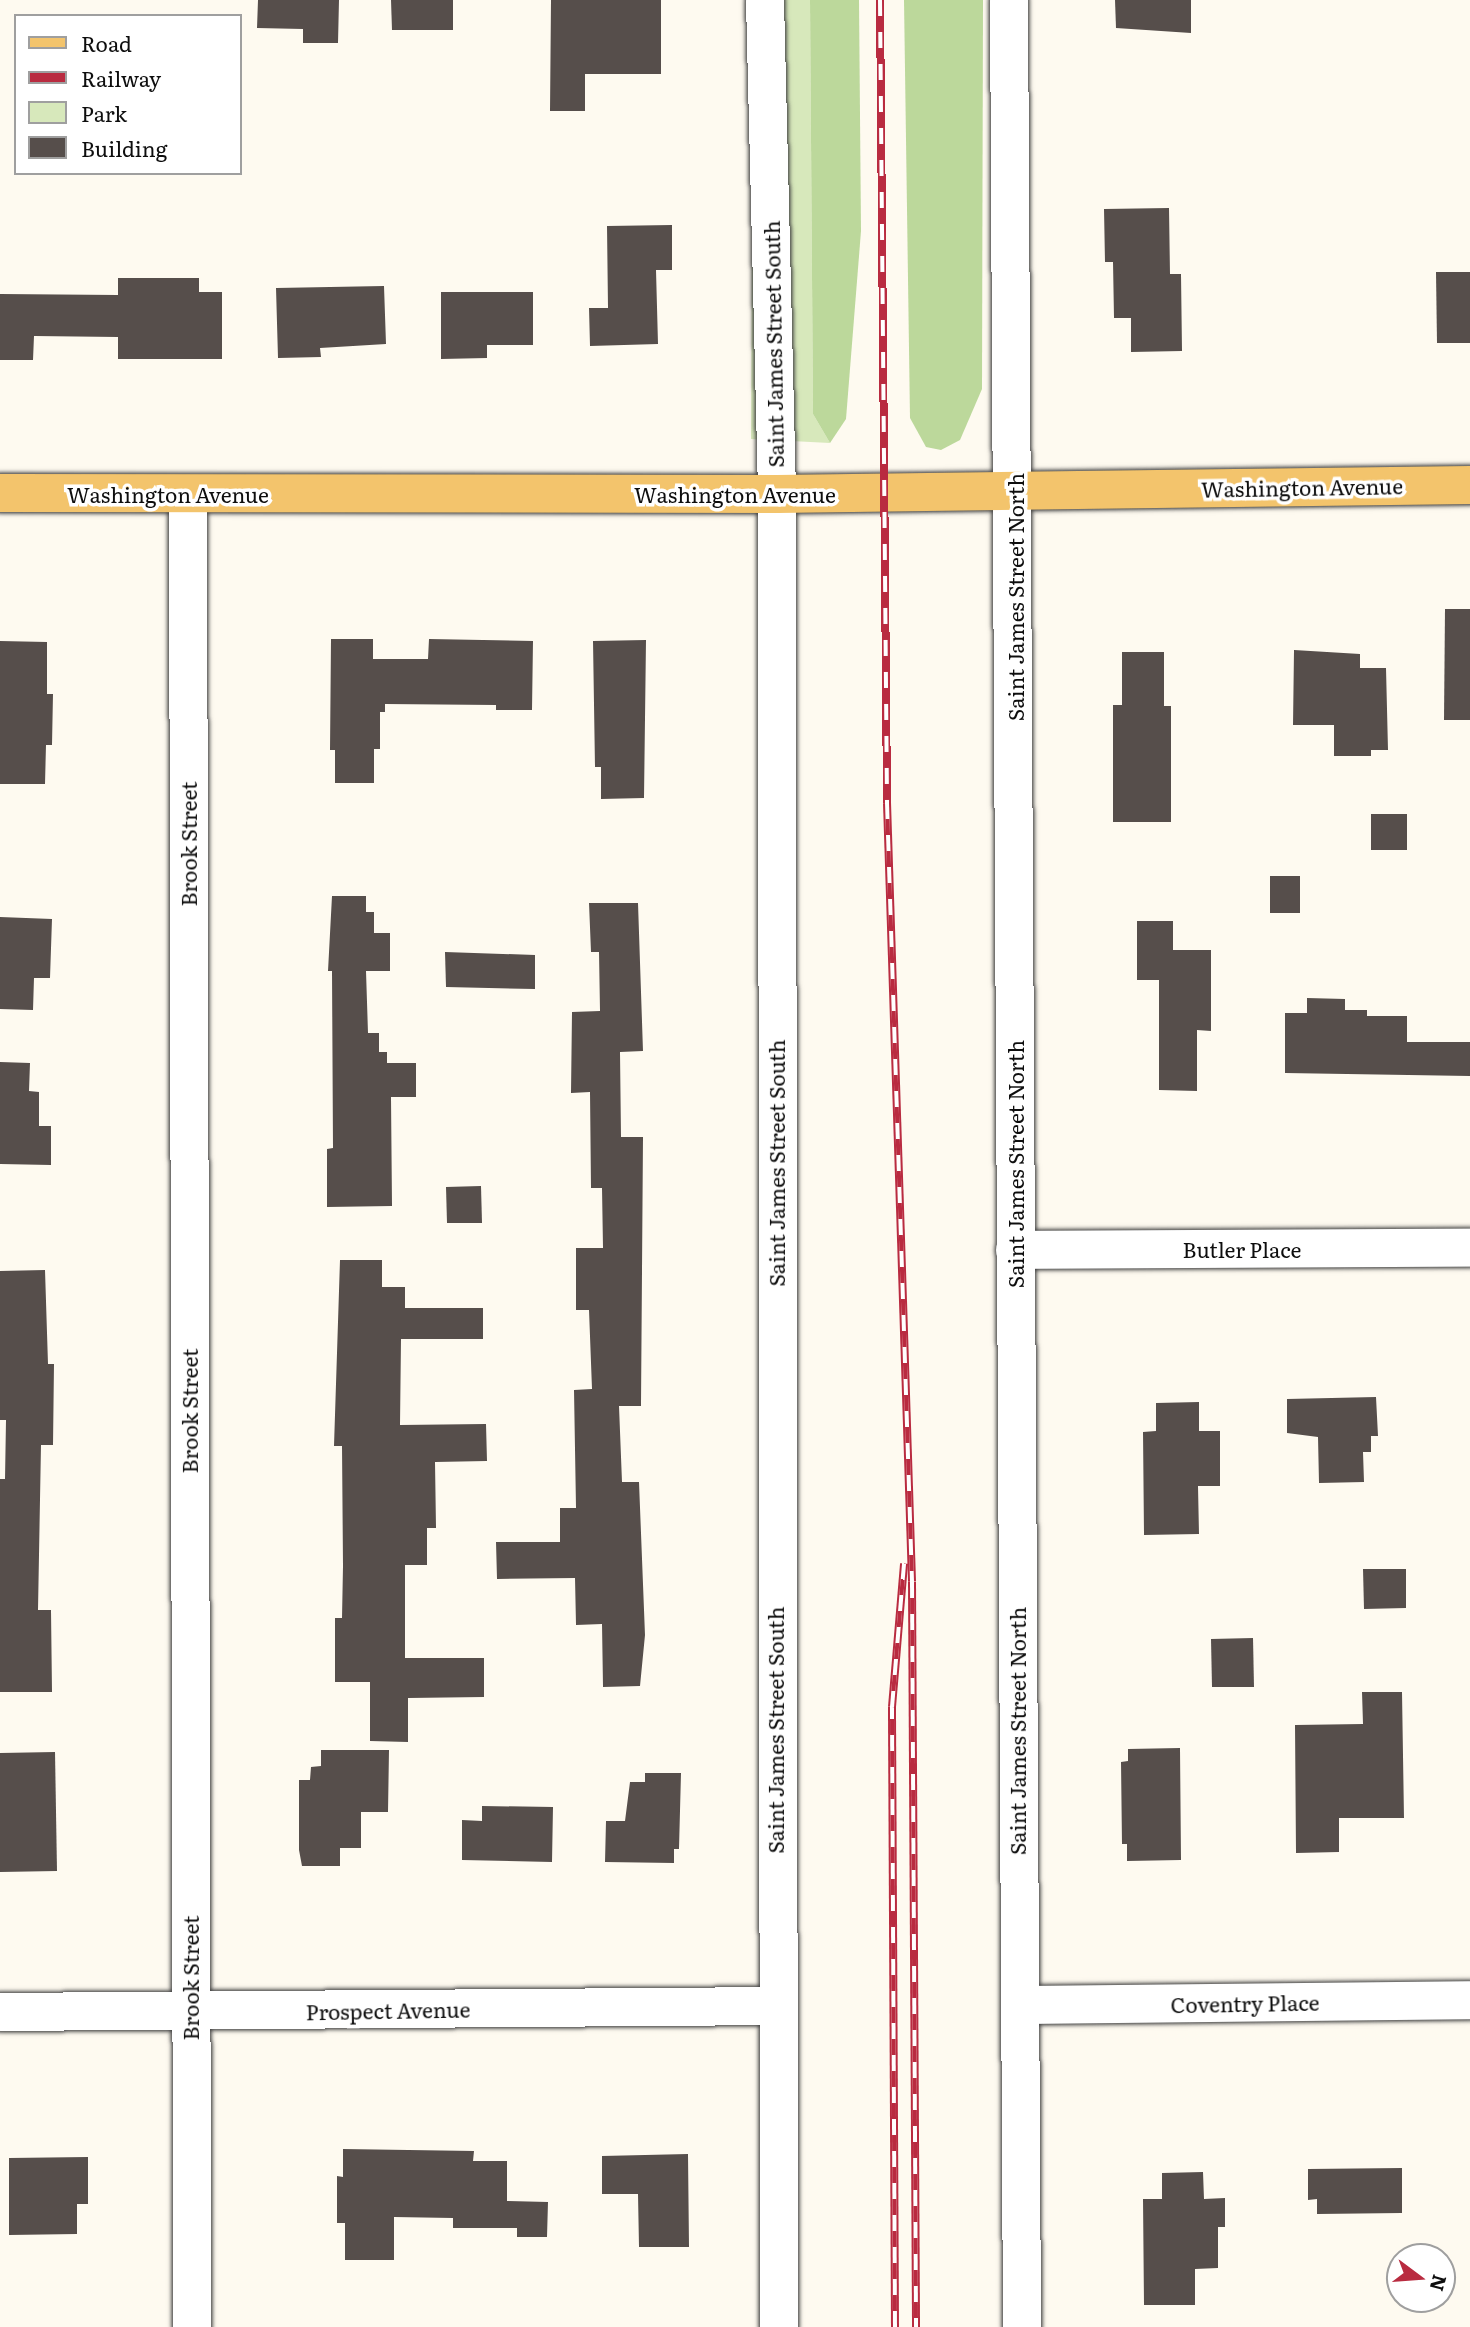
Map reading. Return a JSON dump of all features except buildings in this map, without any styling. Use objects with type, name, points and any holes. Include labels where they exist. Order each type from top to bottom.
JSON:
[{"type":"main road","name":"Washington Avenue","points":[[0,493],[777,494],[1470,485]]},
{"type":"street","name":"Saint James Street South","points":[[765,0],[777,494],[775,2006],[779,2327]]},
{"type":"street","name":"Saint James Street North","points":[[1009,0],[1015,491],[1014,1250],[1022,2327]]},
{"type":"street","name":"Brook Street","points":[[188,495],[192,2327]]},
{"type":"street","name":"Butler Place","points":[[1014,1250],[1470,1248]]},
{"type":"street","name":"Coventry Place","points":[[1021,2005],[1470,2000]]},
{"type":"street","name":"Prospect Avenue","points":[[0,2012],[775,2006]]},
{"type":"green space","points":[[753,0],[810,0],[813,414],[830,443],[751,439]]},
{"type":"green space","points":[[810,0],[859,0],[861,231],[846,419],[830,443],[813,414]]},
{"type":"green space","points":[[904,0],[983,0],[982,389],[960,440],[941,450],[926,447],[910,418]]},
{"type":"railway","points":[[880,0],[887,803],[912,1582],[916,2327]]},
{"type":"railway","points":[[895,2327],[892,1707],[904,1564]]}]
